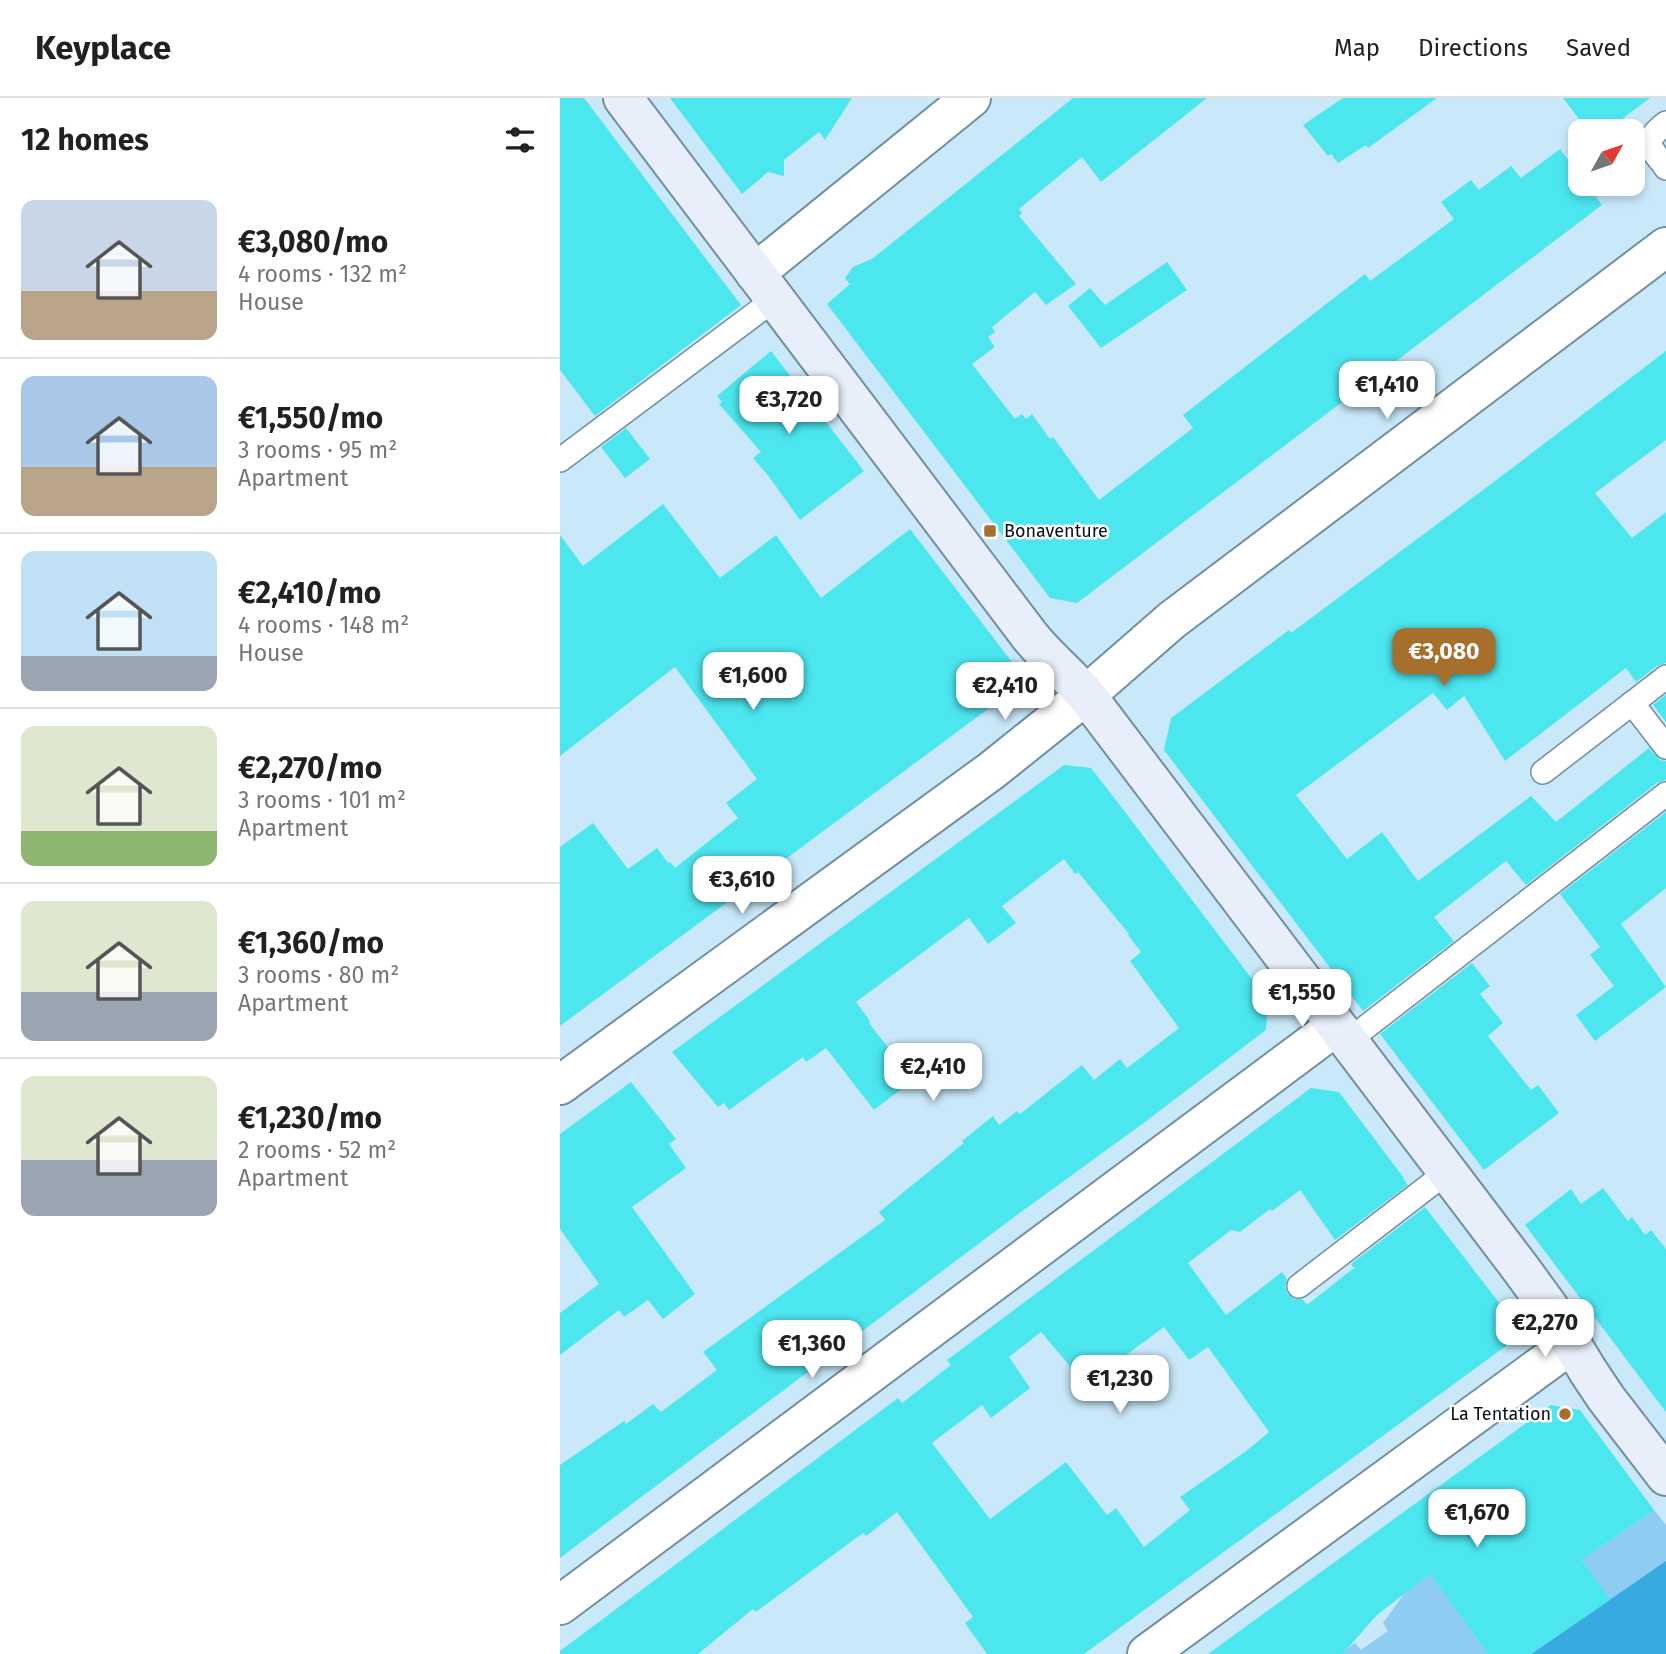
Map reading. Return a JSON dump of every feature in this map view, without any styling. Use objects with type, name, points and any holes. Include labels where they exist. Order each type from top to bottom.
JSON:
[{"type":"street","points":[[623,98],[1029,635],[1086,695],[1553,1313],[1606,1398],[1666,1476]]},
{"type":"street","points":[[765,286],[971,98]]},
{"type":"street","points":[[560,1085],[980,779],[1086,695],[1171,620],[1666,247]]},
{"type":"street","points":[[560,1605],[1342,1034]]},
{"type":"street","points":[[1147,1654],[1571,1344]]},
{"type":"lane","points":[[1666,123],[1650,138],[1650,145],[1666,168]]},
{"type":"lane","points":[[560,460],[765,286]]},
{"type":"lane","points":[[1543,772],[1666,677]]},
{"type":"lane","points":[[1632,703],[1666,747]]},
{"type":"lane","points":[[1342,1034],[1666,794]]},
{"type":"lane","points":[[1299,1286],[1447,1172]]},
{"type":"shaded area","points":[[1654,1510],[1666,1525],[1666,1654],[1532,1654],[1609,1600],[1582,1560]]},
{"type":"shaded area","points":[[1666,1561],[1666,1654],[1531,1654]]},
{"type":"shaded area","points":[[1427,1569],[1488,1654],[1340,1654],[1355,1643],[1361,1650],[1388,1631],[1383,1623],[1404,1594],[1418,1583],[1415,1578]]},
{"type":"building","points":[[560,98],[584,98],[741,305],[595,416],[560,370]]},
{"type":"building","points":[[670,98],[852,98],[825,140],[819,132],[784,160],[784,176],[768,172],[742,194]]},
{"type":"building","points":[[1073,98],[1207,98],[1101,182],[1082,157],[1019,209],[1022,213],[1019,216],[1076,284],[1046,305],[1035,292],[992,327],[995,332],[988,337],[995,347],[972,364],[1015,419],[1022,414],[1026,419],[1032,414],[1050,439],[1053,437],[1099,500],[1193,428],[1183,415],[1365,274],[1370,281],[1454,219],[1441,202],[1471,180],[1479,190],[1511,166],[1521,178],[1560,149],[1568,160],[1568,196],[1595,196],[1602,205],[1077,603],[1050,598],[827,304],[850,284],[845,278],[853,267],[872,259]]},
{"type":"building","points":[[1343,98],[1437,98],[1368,148],[1366,145],[1338,163],[1331,154],[1328,156],[1303,125]]},
{"type":"building","points":[[1563,98],[1650,98],[1622,119],[1579,119]]},
{"type":"building","points":[[1167,262],[1187,290],[1101,348],[1068,306],[1090,288],[1105,305]]},
{"type":"building","points":[[771,351],[864,471],[800,520],[753,458],[761,452],[719,404],[722,402],[717,396]]},
{"type":"building","points":[[1666,351],[1666,440],[1595,493],[1632,538],[1666,512],[1666,663],[1657,666],[1636,682],[1626,668],[1505,761],[1464,696],[1447,710],[1433,693],[1296,795],[1347,859],[1382,832],[1418,881],[1531,796],[1556,822],[1649,748],[1660,760],[1666,761],[1666,780],[1657,783],[1526,885],[1506,861],[1434,917],[1454,941],[1363,1011],[1164,750],[1171,718],[1289,630],[1291,633]]},
{"type":"building","points":[[626,428],[650,459],[625,478],[601,447]]},
{"type":"building","points":[[663,504],[720,578],[776,535],[821,598],[910,529],[1015,666],[1011,692],[560,1026],[560,847],[593,823],[628,869],[657,848],[675,868],[738,818],[726,803],[757,779],[675,667],[560,756],[560,535],[583,566]]},
{"type":"building","points":[[1666,695],[1666,722],[1653,705]]},
{"type":"building","points":[[1064,765],[1091,768],[1119,804],[1268,1000],[1266,1030],[560,1558],[560,1465],[653,1404],[661,1412],[717,1370],[703,1352],[885,1220],[879,1212],[993,1116],[999,1125],[1017,1111],[1020,1114],[1082,1065],[1094,1080],[1120,1059],[1127,1068],[1179,1028],[1130,961],[1141,952],[1129,934],[1064,859],[1002,906],[1016,923],[988,944],[969,918],[856,1002],[913,1080],[874,1110],[826,1048],[806,1062],[803,1057],[729,1110],[724,1103],[718,1107],[672,1052]]},
{"type":"building","points":[[1666,812],[1666,888],[1621,924],[1666,987],[1595,1041],[1576,1015],[1614,986],[1590,955],[1600,947],[1560,894]]},
{"type":"building","points":[[1472,963],[1490,986],[1480,994],[1503,1023],[1488,1036],[1531,1090],[1538,1085],[1559,1113],[1484,1170],[1380,1034]]},
{"type":"building","points":[[631,1082],[676,1139],[669,1144],[686,1168],[632,1207],[695,1294],[663,1319],[648,1300],[624,1317],[619,1310],[560,1355],[560,1313],[599,1284],[560,1229],[560,1134]]},
{"type":"building","points":[[1311,1088],[1339,1092],[1408,1185],[1335,1240],[1300,1190],[1240,1232],[1231,1230],[1188,1263],[1226,1315],[1282,1272],[1287,1279],[1285,1287],[1288,1294],[1294,1299],[1302,1299],[1307,1305],[1354,1268],[1351,1264],[1425,1207],[1511,1318],[1506,1346],[1084,1654],[987,1654],[965,1623],[973,1617],[897,1512],[866,1536],[863,1533],[756,1612],[753,1609],[698,1654],[560,1654],[560,1651],[898,1398],[902,1403],[951,1365],[947,1360]],"holes":[[[1164,1327],[1189,1360],[1208,1347],[1269,1432],[1180,1497],[1190,1510],[1144,1547],[1116,1508],[1107,1515],[1066,1462],[990,1519],[932,1443],[982,1405],[991,1418],[1030,1388],[1009,1357],[1041,1332],[1086,1385]]]},
{"type":"building","points":[[1603,1188],[1628,1221],[1632,1217],[1645,1235],[1651,1230],[1666,1249],[1666,1412],[1525,1225],[1571,1189],[1581,1204]]},
{"type":"building","points":[[1551,1405],[1580,1410],[1654,1510],[1582,1560],[1610,1600],[1531,1654],[1488,1654],[1430,1574],[1377,1615],[1340,1654],[1208,1654]]},
{"type":"place","name":"Bonaventure","points":[[990,531]]},
{"type":"place","name":"La Tentation","points":[[1565,1414]]}]
